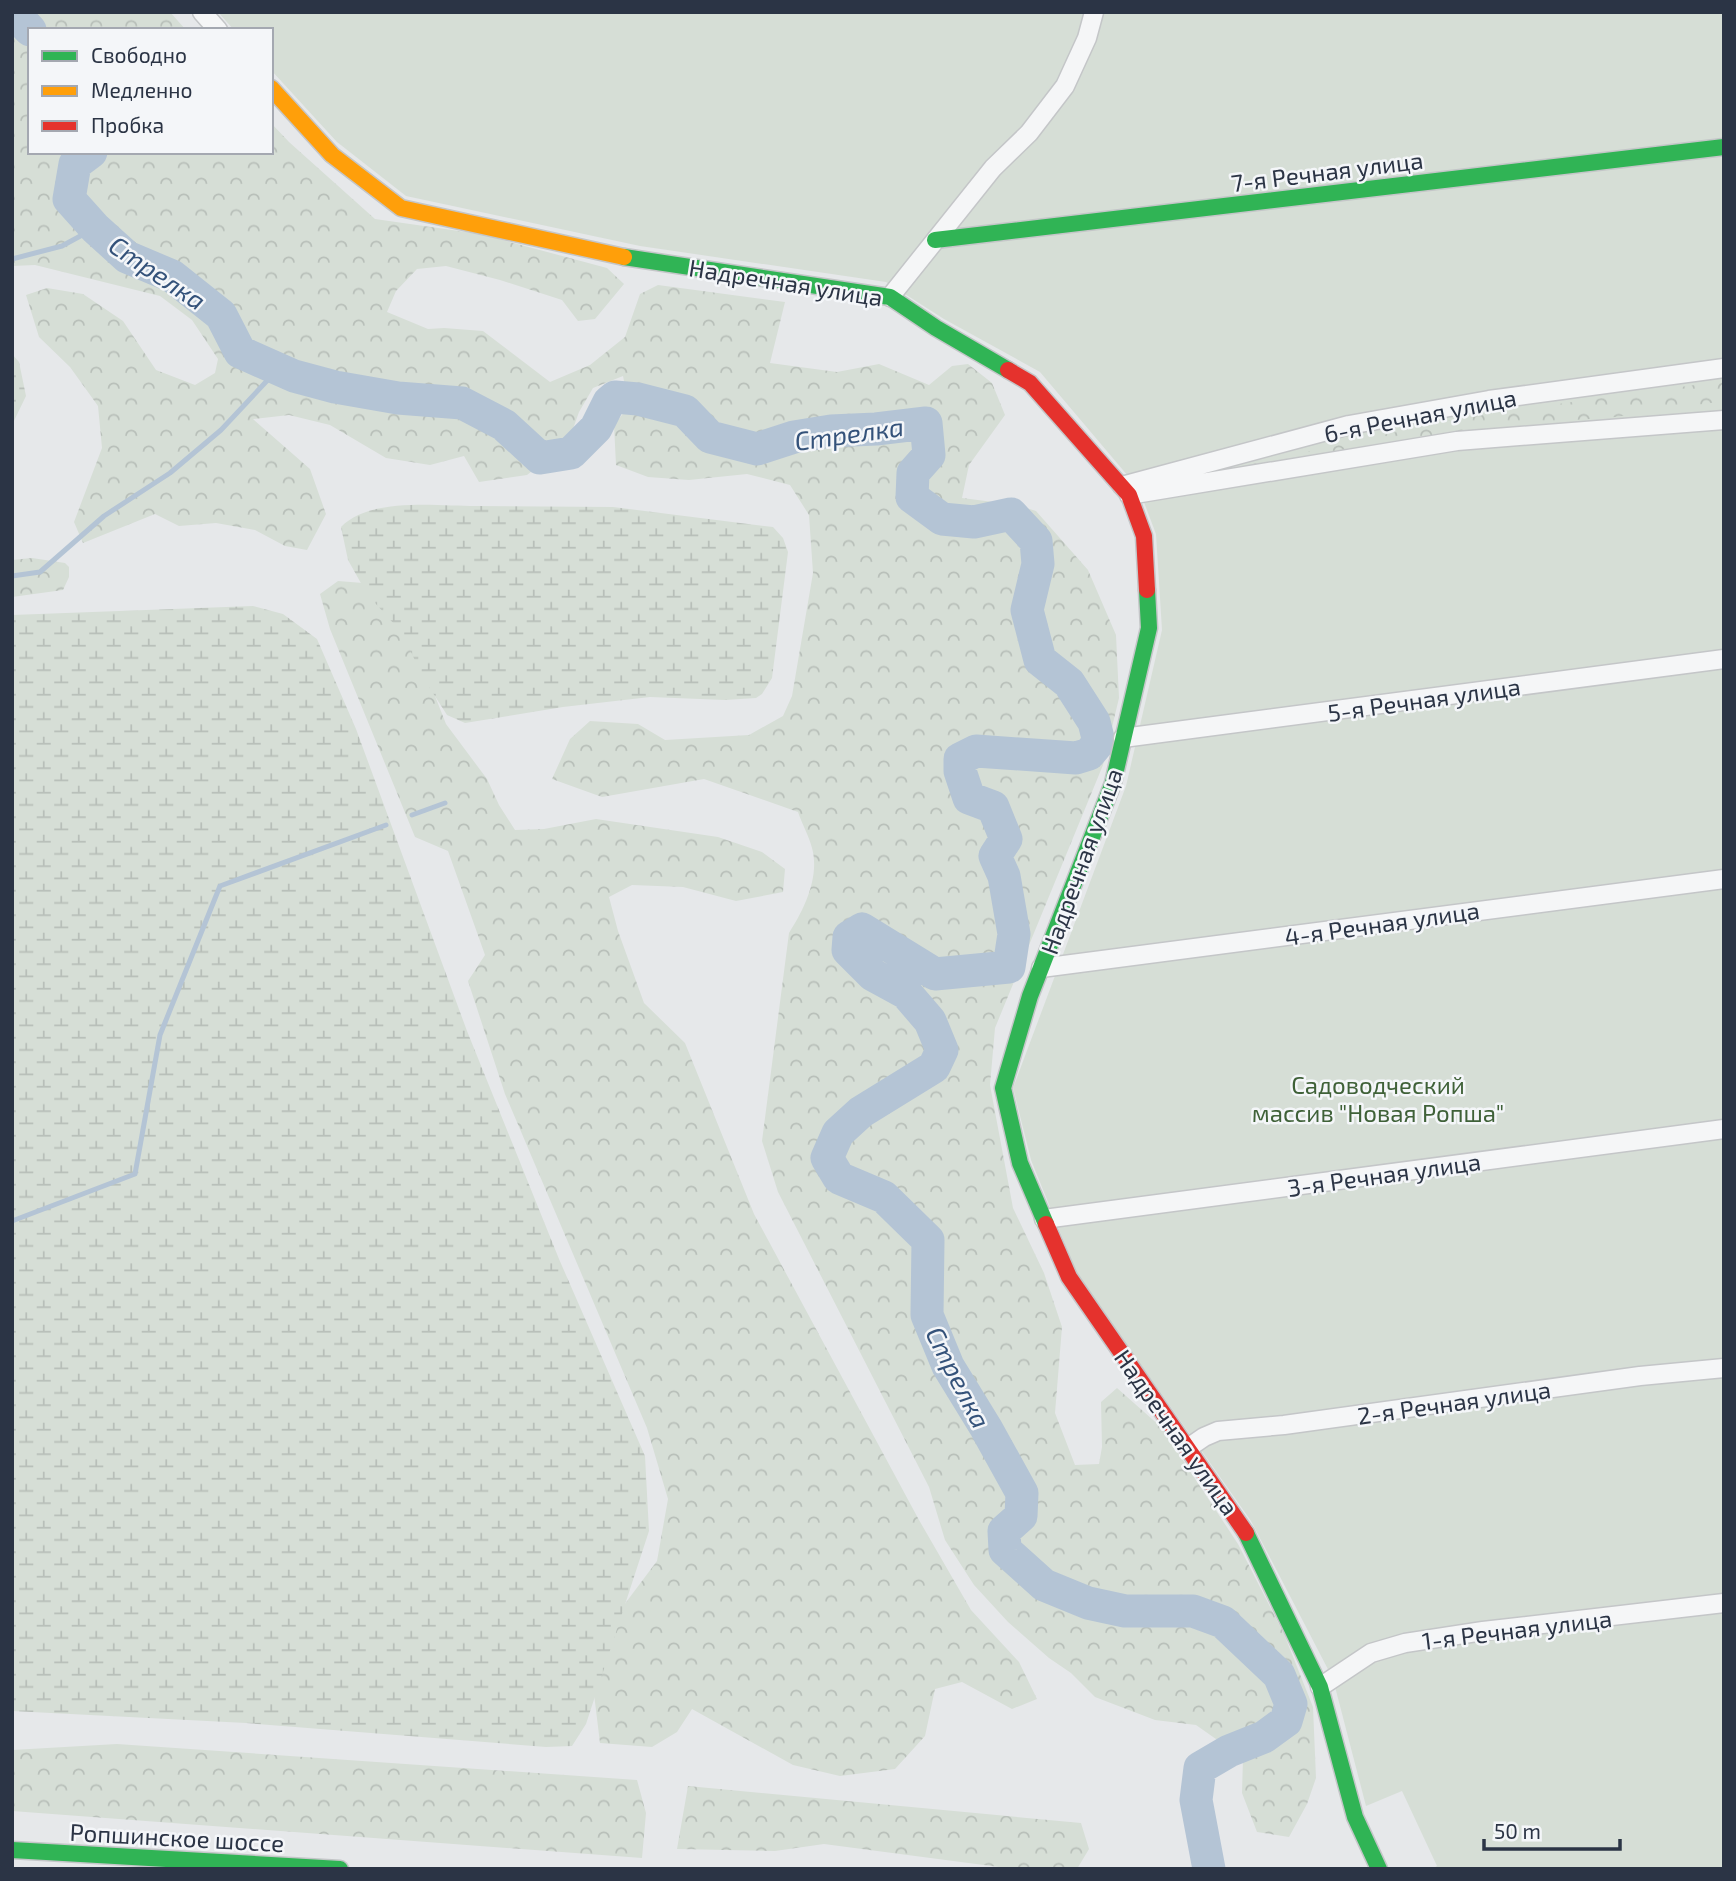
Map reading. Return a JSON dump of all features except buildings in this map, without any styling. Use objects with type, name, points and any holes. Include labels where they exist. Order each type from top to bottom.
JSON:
[{"type":"street","points":[[202,12],[216,28]]},
{"type":"street","points":[[890,297],[993,168],[1029,133],[1065,86],[1087,38],[1094,12]]},
{"type":"street","name":"Надречная улица","points":[[273,90],[332,155],[401,208],[643,261],[890,297],[936,328],[1030,383],[1125,491],[1144,536],[1149,628],[1113,783],[1030,996],[1003,1088],[1020,1163],[1069,1277],[1243,1526],[1320,1687],[1355,1817],[1379,1869]]},
{"type":"street","name":"7-я Речная улица","points":[[935,240],[1724,147]]},
{"type":"street","name":"6-я Речная улица","points":[[1125,491],[1349,425],[1489,400],[1724,369]]},
{"type":"street","name":"6-я Речная улица","points":[[1125,491],[1457,441],[1724,420]]},
{"type":"street","name":"5-я Речная улица","points":[[1123,738],[1724,659]]},
{"type":"street","name":"4-я Речная улица","points":[[1041,968],[1724,879]]},
{"type":"street","name":"3-я Речная улица","points":[[1044,1219],[1724,1129]]},
{"type":"street","name":"2-я Речная улица","points":[[1188,1448],[1219,1431],[1284,1425],[1626,1378],[1724,1368]]},
{"type":"street","name":"1-я Речная улица","points":[[1320,1687],[1371,1653],[1405,1643],[1483,1631],[1724,1603]]},
{"type":"street","name":"Ропшинское шоссе","points":[[12,1850],[340,1869]]},
{"type":"green space","points":[[12,12],[170,12],[184,28],[28,28],[28,154],[273,154],[273,125],[375,219],[480,234],[607,268],[624,284],[595,319],[578,321],[562,300],[446,266],[417,269],[396,291],[387,312],[428,329],[483,331],[550,382],[590,365],[625,337],[640,294],[658,285],[785,302],[770,363],[837,372],[879,364],[929,385],[952,366],[968,364],[992,383],[1005,415],[969,465],[962,498],[1017,505],[1036,511],[1088,570],[1116,635],[1119,698],[1103,765],[995,1028],[990,1085],[1013,1208],[1044,1273],[1062,1327],[1055,1413],[1075,1465],[1099,1464],[1102,1447],[1101,1402],[1117,1388],[1161,1427],[1238,1544],[1284,1634],[1313,1707],[1316,1778],[1307,1804],[1289,1837],[1257,1832],[1242,1793],[1243,1758],[1196,1725],[1155,1720],[1095,1697],[1071,1673],[1049,1658],[1008,1622],[974,1585],[945,1540],[929,1487],[778,1192],[762,1141],[789,933],[805,904],[814,870],[812,848],[798,812],[704,779],[602,797],[552,779],[570,739],[590,721],[638,724],[665,740],[749,735],[783,716],[792,696],[813,573],[809,515],[790,485],[747,474],[689,480],[648,477],[616,465],[614,425],[629,406],[623,376],[593,388],[579,412],[568,443],[527,475],[479,482],[464,456],[430,465],[386,458],[330,425],[289,415],[253,419],[310,469],[326,514],[307,550],[285,546],[255,530],[216,523],[179,526],[155,514],[83,543],[74,522],[102,448],[98,406],[70,367],[39,337],[26,295],[47,288],[83,294],[123,321],[156,370],[195,385],[215,373],[218,359],[192,320],[160,296],[35,265],[12,266]]},
{"type":"green space","name":"Садоводческий массив \"Новая Ропша\"","points":[[218,12],[1724,12],[1724,1869],[1432,1869],[1437,1866],[1402,1791],[1366,1806],[1333,1679],[1251,1521],[1077,1274],[1031,1160],[1013,1088],[1126,786],[1162,630],[1156,534],[1139,489],[1040,372],[944,319],[886,282],[640,246],[406,196],[337,142],[273,72],[273,28],[232,28]]},
{"type":"green space","points":[[12,354],[19,362],[26,396],[12,425]]},
{"type":"green space","points":[[1724,381],[1724,401],[1615,417],[1484,427],[1159,485],[1464,417]]},
{"type":"green space","points":[[386,507],[613,507],[773,527],[783,538],[788,552],[772,678],[762,694],[756,698],[725,700],[650,697],[563,707],[465,723],[447,715],[422,676],[403,634],[367,594],[348,560],[341,527],[353,517]]},
{"type":"green space","points":[[32,558],[65,563],[69,567],[69,577],[63,590],[12,597],[12,560]]},
{"type":"green space","points":[[338,581],[363,583],[413,640],[446,724],[487,779],[515,830],[544,829],[596,819],[718,837],[762,852],[785,869],[783,892],[736,901],[683,887],[632,885],[609,897],[618,931],[644,1003],[685,1043],[754,1214],[919,1520],[971,1610],[1019,1662],[1037,1699],[1012,1709],[962,1682],[935,1689],[925,1736],[895,1769],[840,1776],[793,1765],[692,1709],[677,1732],[652,1747],[600,1743],[594,1694],[609,1625],[657,1561],[668,1499],[647,1428],[505,1094],[468,981],[485,955],[448,851],[415,837],[330,629],[320,594]]},
{"type":"green space","points":[[253,606],[283,614],[317,639],[356,729],[467,1031],[559,1259],[645,1456],[649,1531],[586,1724],[572,1746],[546,1747],[246,1723],[12,1711],[12,615]]},
{"type":"green space","points":[[117,1744],[637,1780],[646,1813],[642,1858],[12,1811],[12,1750]]},
{"type":"green space","points":[[688,1786],[1081,1823],[1089,1849],[1077,1869],[1014,1869],[824,1844],[775,1851],[677,1849]]},
{"type":"waterway","name":"Стрелка","points":[[13,12],[28,28]]},
{"type":"waterway","name":"Стрелка","points":[[88,154],[75,164],[69,199],[95,228],[127,257],[172,276],[221,315],[240,352],[294,376],[335,387],[398,398],[462,403],[504,425],[540,458],[571,453],[596,428],[609,402],[615,397],[638,399],[685,411],[710,437],[757,449],[794,437],[831,431],[926,423],[929,455],[913,473],[912,497],[942,519],[974,522],[1011,514],[1036,541],[1038,564],[1027,610],[1040,660],[1069,683],[1094,722],[1099,742],[1089,754],[1076,758],[976,751],[960,759],[960,771],[969,798],[993,807],[1006,839],[995,856],[1004,876],[1014,934],[1009,967],[935,974],[862,929],[849,937],[848,950],[873,975],[906,993],[930,1021],[942,1050],[934,1067],[861,1112],[838,1133],[827,1158],[839,1178],[884,1197],[928,1240],[927,1315],[948,1366],[1022,1493],[1021,1516],[1004,1531],[1005,1550],[1044,1585],[1088,1603],[1125,1611],[1193,1611],[1223,1622],[1279,1675],[1291,1704],[1286,1721],[1264,1737],[1229,1751],[1200,1768],[1196,1800],[1209,1869]]},
{"type":"waterway","points":[[12,259],[62,246],[95,228]]},
{"type":"waterway","points":[[12,576],[40,572],[104,516],[170,473],[221,430],[278,369]]},
{"type":"waterway","points":[[412,815],[445,803]]},
{"type":"waterway","points":[[12,1221],[135,1174],[160,1035],[220,886],[386,825]]},
{"type":"traffic: fast","points":[[935,240],[1724,147]]},
{"type":"traffic: fast","points":[[624,257],[890,297],[936,328],[1008,370]]},
{"type":"traffic: fast","points":[[1046,1224],[1020,1163],[1003,1088],[1030,996],[1113,783],[1149,628],[1147,590]]},
{"type":"traffic: fast","points":[[1246,1533],[1320,1687],[1355,1817],[1379,1869]]},
{"type":"traffic: fast","points":[[12,1850],[340,1869]]},
{"type":"traffic: slow","points":[[273,90],[332,155],[401,208],[624,257]]},
{"type":"traffic: jam","points":[[1008,370],[1030,383],[1129,495],[1144,536],[1147,590]]},
{"type":"traffic: jam","points":[[1046,1224],[1069,1277],[1246,1533]]}]
